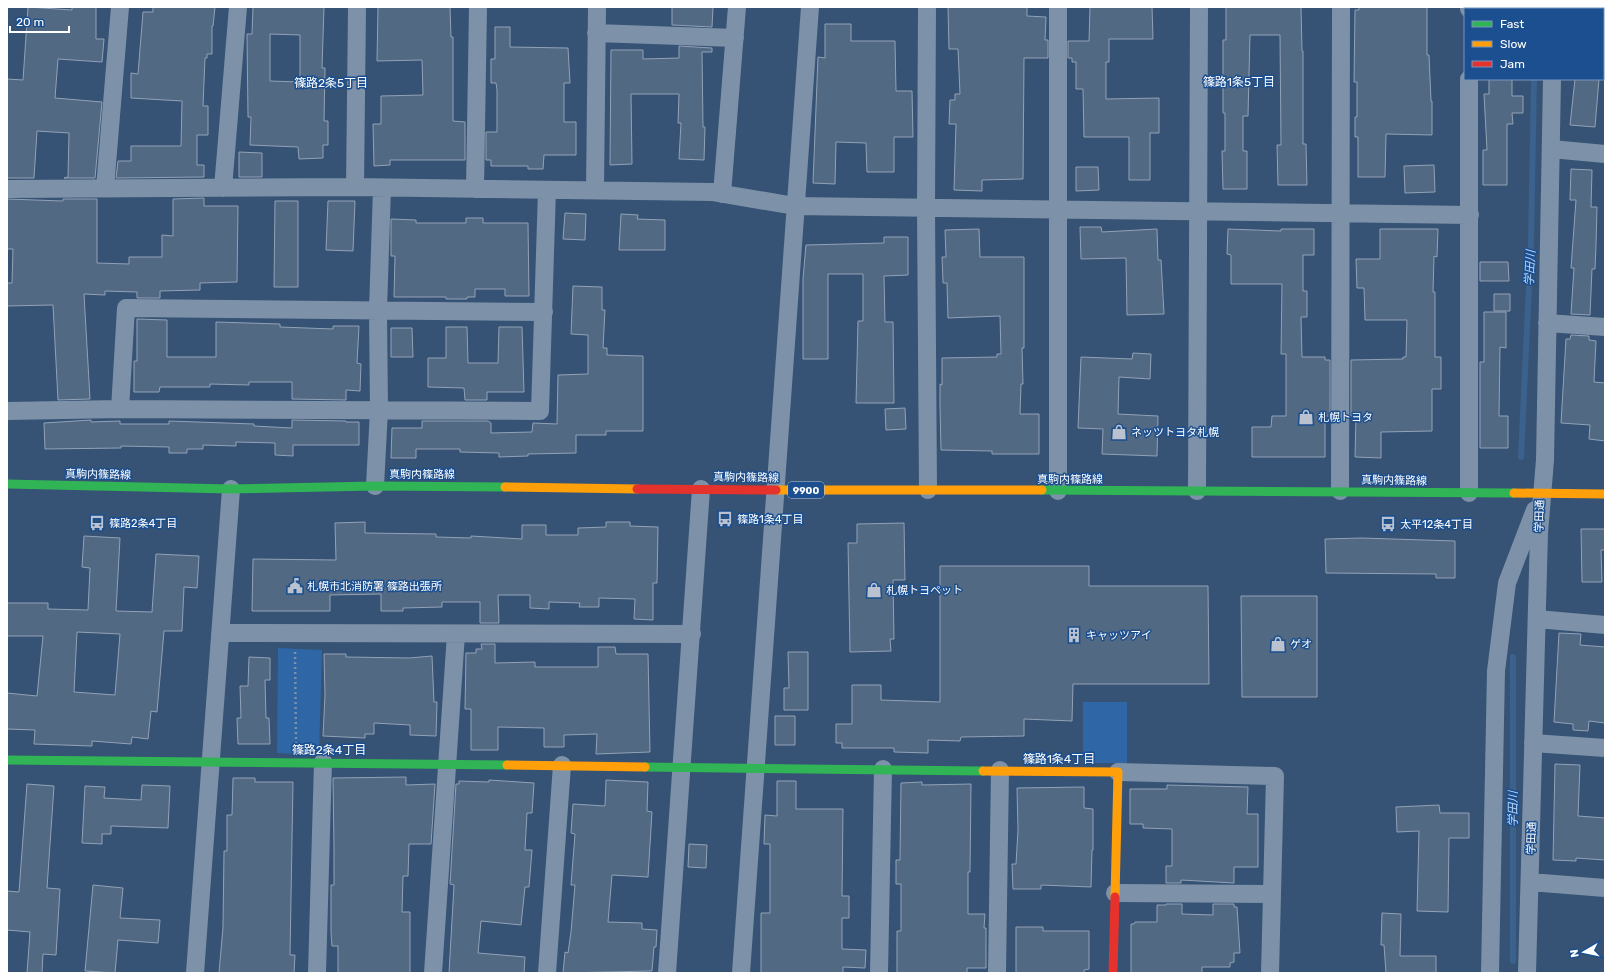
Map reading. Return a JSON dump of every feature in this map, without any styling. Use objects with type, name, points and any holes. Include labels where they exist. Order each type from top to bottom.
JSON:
[{"type":"main road","name":"真駒内篠路線","points":[[7,484],[231,489],[375,486],[701,488],[776,490],[1340,491],[1605,494]]},
{"type":"main road","points":[[7,760],[323,762],[1118,772],[1113,973]]},
{"type":"street","points":[[105,188],[120,7]]},
{"type":"street","points":[[223,188],[238,7]]},
{"type":"street","points":[[355,188],[356,7]]},
{"type":"street","points":[[476,189],[478,7]]},
{"type":"street","points":[[595,190],[597,7]]},
{"type":"street","points":[[722,194],[737,7]]},
{"type":"street","points":[[741,973],[810,7]]},
{"type":"street","points":[[927,7],[926,208],[928,490]]},
{"type":"street","points":[[1058,7],[1058,491]]},
{"type":"street","points":[[1197,491],[1199,7]]},
{"type":"street","points":[[1340,491],[1341,7]]},
{"type":"street","points":[[1565,7],[1579,8]]},
{"type":"street","points":[[596,33],[734,38]]},
{"type":"street","points":[[1469,493],[1470,80]]},
{"type":"street","points":[[1541,494],[1544,460],[1552,80]]},
{"type":"street","points":[[1551,149],[1605,154]]},
{"type":"street","points":[[7,189],[382,188],[595,190],[722,194],[795,206],[1470,215]]},
{"type":"street","points":[[375,486],[379,410],[378,310],[382,188]]},
{"type":"street","points":[[7,411],[120,409],[540,411],[547,190]]},
{"type":"street","points":[[120,409],[126,308],[544,312]]},
{"type":"street","points":[[1547,323],[1605,327]]},
{"type":"street","points":[[667,973],[683,766],[701,488]]},
{"type":"street","points":[[195,973],[231,489]]},
{"type":"street","name":"学田通","points":[[1527,973],[1541,494]]},
{"type":"street","name":"学田通","points":[[1490,973],[1496,671],[1507,583],[1541,494]]},
{"type":"street","points":[[1537,619],[1605,625]]},
{"type":"street","points":[[220,633],[692,634]]},
{"type":"street","points":[[433,973],[456,634]]},
{"type":"street","points":[[1533,743],[1605,748]]},
{"type":"street","points":[[317,973],[323,762]]},
{"type":"street","points":[[547,973],[562,765]]},
{"type":"street","points":[[879,973],[883,769]]},
{"type":"street","points":[[997,973],[1000,770]]},
{"type":"street","points":[[1118,772],[1275,776],[1270,973]]},
{"type":"street","points":[[1530,882],[1605,888]]},
{"type":"street","points":[[1115,893],[1272,894]]},
{"type":"path","points":[[295,649],[296,751]]},
{"type":"shaded area","points":[[278,648],[322,650],[319,755],[277,753]]},
{"type":"shaded area","points":[[1083,702],[1127,702],[1127,763],[1083,763]]},
{"type":"building","points":[[28,7],[72,10],[72,7],[96,7],[96,39],[104,39],[102,62],[58,59],[55,98],[102,102],[95,178],[64,178],[68,177],[69,133],[37,131],[34,178],[7,178],[7,79],[23,80]]},
{"type":"building","points":[[153,7],[215,7],[212,26],[212,54],[207,54],[207,58],[205,58],[203,106],[208,106],[208,135],[197,135],[197,165],[204,165],[204,177],[116,178],[118,161],[131,161],[131,146],[181,146],[182,101],[131,98],[131,73],[138,74],[143,12],[153,12]]},
{"type":"building","points":[[253,7],[324,7],[322,68],[325,68],[324,121],[328,121],[328,145],[323,145],[323,158],[299,159],[298,147],[250,145],[251,117],[248,117],[247,34],[252,34]],"holes":[[[270,34],[300,35],[300,82],[270,81]]]},
{"type":"building","points":[[378,7],[450,7],[451,37],[453,37],[453,121],[465,122],[465,160],[390,160],[390,165],[374,166],[373,124],[381,124],[381,96],[423,95],[422,60],[377,61]]},
{"type":"building","points":[[672,7],[713,7],[712,27],[672,25]]},
{"type":"building","points":[[948,7],[1027,7],[1027,16],[1046,17],[1045,40],[1048,40],[1048,58],[1024,58],[1023,179],[982,180],[982,191],[954,190],[956,124],[949,124],[950,100],[955,100],[955,94],[960,94],[958,49],[949,49]]},
{"type":"building","points":[[1090,7],[1152,7],[1153,39],[1109,39],[1109,62],[1106,62],[1106,99],[1159,98],[1159,133],[1150,133],[1150,180],[1129,180],[1129,137],[1084,137],[1083,89],[1076,89],[1076,62],[1072,62],[1072,58],[1068,58],[1068,41],[1089,41]]},
{"type":"building","points":[[1226,7],[1301,7],[1303,51],[1303,144],[1306,144],[1307,185],[1278,185],[1277,145],[1281,145],[1280,35],[1250,35],[1248,116],[1243,116],[1243,151],[1247,151],[1247,189],[1223,189],[1222,151],[1225,151],[1225,113],[1223,113],[1223,40],[1226,40]]},
{"type":"building","points":[[1359,7],[1427,7],[1427,55],[1429,55],[1432,101],[1432,135],[1386,134],[1385,177],[1358,177],[1358,137],[1355,137],[1355,117],[1357,117],[1357,82],[1354,82],[1355,10],[1359,10]]},
{"type":"building","points":[[825,24],[851,24],[851,41],[895,41],[896,91],[912,91],[913,137],[894,137],[894,172],[867,172],[866,143],[836,142],[835,184],[813,183],[818,57],[825,58]]},
{"type":"building","points":[[495,27],[510,27],[510,47],[568,48],[570,83],[564,83],[564,122],[576,122],[576,155],[544,155],[543,169],[528,169],[528,166],[491,166],[491,160],[486,160],[486,132],[497,132],[497,90],[496,83],[491,83],[491,59],[495,59]]},
{"type":"building","points":[[679,46],[712,48],[712,52],[702,52],[703,127],[705,127],[704,160],[679,159],[681,123],[678,123],[679,94],[631,94],[632,164],[610,165],[611,50],[643,50],[643,59],[679,58]]},
{"type":"building","points":[[1489,80],[1512,80],[1512,96],[1523,96],[1523,113],[1512,113],[1513,124],[1507,124],[1507,185],[1483,185],[1483,150],[1487,150],[1484,94],[1489,94]]},
{"type":"building","points":[[1575,80],[1599,80],[1595,127],[1570,125]]},
{"type":"building","points":[[239,152],[262,153],[262,177],[239,177]]},
{"type":"building","points":[[1434,165],[1435,192],[1405,193],[1404,166]]},
{"type":"building","points":[[1076,167],[1098,167],[1099,190],[1076,191]]},
{"type":"building","points":[[1571,169],[1592,170],[1591,207],[1597,207],[1595,269],[1592,269],[1590,315],[1571,314],[1574,268],[1571,268],[1576,200],[1570,200]]},
{"type":"building","points":[[204,198],[204,206],[238,206],[237,282],[200,283],[200,290],[160,291],[160,298],[137,298],[137,292],[105,291],[105,295],[84,294],[90,399],[58,400],[53,305],[7,306],[7,283],[12,283],[13,249],[7,249],[7,199],[63,201],[63,199],[97,199],[97,263],[129,264],[129,257],[162,257],[162,235],[173,236],[173,199]]},
{"type":"building","points":[[275,201],[298,201],[298,287],[274,287]]},
{"type":"building","points":[[328,201],[355,201],[353,251],[326,250]]},
{"type":"building","points":[[565,213],[586,214],[585,240],[563,239]]},
{"type":"building","points":[[621,214],[638,215],[637,219],[665,220],[665,250],[619,250]]},
{"type":"building","points":[[466,218],[483,218],[483,223],[528,223],[529,296],[505,296],[505,289],[475,289],[475,297],[467,297],[467,299],[446,299],[446,297],[394,297],[395,256],[391,256],[391,219],[416,220],[416,223],[466,223]]},
{"type":"building","points":[[1080,227],[1101,227],[1102,232],[1157,229],[1158,260],[1161,260],[1164,314],[1127,315],[1126,258],[1081,259]]},
{"type":"building","points":[[979,229],[980,257],[1024,257],[1024,348],[1022,348],[1023,384],[1021,384],[1020,414],[1039,414],[1039,454],[992,454],[992,451],[941,450],[940,384],[942,385],[942,358],[997,357],[997,354],[1001,354],[1000,316],[948,318],[947,283],[943,283],[942,257],[946,257],[945,230]]},
{"type":"building","points":[[1228,229],[1281,231],[1281,229],[1314,229],[1314,255],[1303,255],[1303,291],[1307,291],[1307,317],[1301,317],[1302,357],[1325,357],[1325,360],[1330,360],[1330,416],[1325,416],[1325,457],[1252,457],[1252,427],[1271,427],[1272,416],[1286,416],[1286,354],[1281,354],[1282,284],[1231,284],[1231,255],[1227,254]]},
{"type":"building","points":[[1380,229],[1438,229],[1437,257],[1434,256],[1433,292],[1435,292],[1435,357],[1441,357],[1441,389],[1432,389],[1432,431],[1381,432],[1381,458],[1355,457],[1356,416],[1351,416],[1351,360],[1403,359],[1403,357],[1406,357],[1407,320],[1365,320],[1364,288],[1357,288],[1356,259],[1380,259]]},
{"type":"building","points":[[884,237],[908,237],[908,275],[884,276],[885,322],[893,322],[894,403],[856,403],[858,321],[863,321],[863,274],[828,274],[828,359],[803,359],[803,279],[806,245],[884,243]]},
{"type":"building","points":[[1480,262],[1508,262],[1509,281],[1480,281]]},
{"type":"building","points":[[573,286],[602,287],[602,310],[605,310],[603,348],[607,348],[607,355],[643,356],[643,431],[606,431],[606,435],[576,435],[576,453],[528,454],[528,456],[499,457],[499,453],[460,452],[460,449],[416,449],[416,458],[391,458],[392,428],[422,428],[422,421],[488,421],[491,423],[491,433],[532,432],[533,423],[557,424],[558,375],[588,374],[588,335],[571,334]]},
{"type":"building","points":[[1494,294],[1510,294],[1510,311],[1494,311]]},
{"type":"building","points":[[1484,312],[1506,312],[1506,348],[1500,347],[1499,416],[1508,416],[1508,448],[1480,448],[1480,362],[1484,362]]},
{"type":"building","points":[[137,319],[167,320],[167,357],[216,357],[216,322],[280,324],[280,327],[333,329],[333,326],[359,326],[357,363],[361,364],[360,391],[346,390],[346,400],[292,399],[292,382],[249,382],[249,385],[210,384],[210,387],[160,387],[159,392],[134,392],[134,361],[137,361]]},
{"type":"building","points":[[446,327],[467,327],[468,363],[498,363],[499,327],[522,327],[524,392],[487,392],[487,400],[465,400],[464,388],[428,387],[428,358],[446,358]]},
{"type":"building","points":[[391,328],[412,328],[413,357],[391,357]]},
{"type":"building","points":[[1571,335],[1589,336],[1589,340],[1596,341],[1594,382],[1605,383],[1605,441],[1589,439],[1590,425],[1561,423],[1566,339],[1570,339]]},
{"type":"building","points":[[1133,353],[1151,354],[1150,379],[1119,377],[1118,414],[1158,416],[1157,456],[1102,454],[1103,429],[1078,428],[1081,357],[1132,359]]},
{"type":"building","points":[[905,408],[906,429],[886,430],[885,409]]},
{"type":"building","points":[[91,420],[91,422],[120,421],[120,424],[169,424],[169,421],[254,424],[254,426],[292,428],[292,420],[359,422],[359,445],[293,445],[293,456],[275,455],[275,443],[236,442],[236,446],[203,445],[203,449],[187,449],[187,453],[169,453],[169,447],[121,446],[121,448],[45,449],[44,423]]},
{"type":"building","points":[[365,522],[365,533],[436,534],[436,537],[471,538],[471,536],[522,539],[522,525],[546,525],[546,535],[578,535],[578,528],[606,527],[606,522],[630,522],[630,526],[658,527],[657,583],[653,583],[653,620],[634,619],[635,599],[599,598],[599,607],[579,607],[580,603],[549,602],[549,609],[530,608],[530,595],[498,595],[499,623],[480,623],[480,602],[442,602],[442,607],[403,608],[403,611],[381,611],[381,594],[330,595],[330,611],[252,611],[253,559],[336,560],[335,523]]},
{"type":"building","points":[[904,523],[905,580],[893,580],[894,639],[890,639],[891,651],[850,652],[848,543],[857,543],[857,524]]},
{"type":"building","points":[[1581,529],[1605,529],[1605,550],[1601,550],[1602,582],[1582,582]]},
{"type":"building","points":[[84,536],[120,538],[116,611],[152,612],[156,554],[199,556],[197,588],[184,587],[182,631],[164,631],[157,712],[151,711],[148,739],[132,737],[131,744],[92,741],[92,746],[34,744],[35,730],[7,729],[7,693],[37,696],[43,636],[7,636],[7,603],[48,603],[48,609],[88,610],[90,568],[82,567]],"holes":[[[77,632],[120,634],[115,695],[74,692]]]},
{"type":"building","points":[[1362,538],[1455,541],[1455,578],[1436,578],[1436,574],[1326,573],[1325,539]]},
{"type":"building","name":"キャッツアイ","points":[[940,566],[1089,566],[1089,586],[1208,586],[1209,684],[1073,684],[1072,721],[1024,719],[1024,736],[961,737],[960,741],[928,740],[928,753],[894,752],[894,748],[842,748],[842,743],[836,743],[836,724],[852,724],[852,685],[881,685],[881,700],[940,702]]},
{"type":"building","points":[[1241,596],[1317,596],[1317,697],[1242,697]]},
{"type":"building","points":[[1559,633],[1581,634],[1580,645],[1605,647],[1605,723],[1589,721],[1588,731],[1573,730],[1573,724],[1554,722]]},
{"type":"building","points":[[481,644],[495,644],[495,663],[535,662],[535,667],[598,667],[598,647],[615,647],[616,654],[648,654],[650,752],[596,754],[597,734],[564,735],[564,747],[544,747],[544,728],[498,727],[498,750],[471,750],[471,709],[465,709],[466,653],[476,653],[476,649],[482,649]]},
{"type":"building","points":[[788,652],[808,652],[808,710],[784,710],[784,688],[789,688]]},
{"type":"building","points":[[324,654],[346,654],[346,657],[409,658],[432,656],[434,702],[437,702],[436,736],[410,735],[410,725],[374,723],[374,734],[365,734],[365,738],[323,736],[325,695]]},
{"type":"building","points":[[249,657],[270,658],[270,680],[265,680],[266,718],[269,718],[270,744],[238,744],[237,718],[241,718],[240,686],[248,686]]},
{"type":"building","points":[[775,716],[795,716],[795,745],[775,745]]},
{"type":"building","points":[[1555,764],[1580,765],[1578,816],[1605,818],[1605,860],[1576,858],[1576,861],[1553,860]]},
{"type":"building","points":[[406,777],[406,785],[435,784],[431,844],[409,844],[408,876],[403,876],[402,912],[410,912],[410,973],[338,973],[338,946],[332,946],[331,933],[331,885],[334,885],[333,778]]},
{"type":"building","points":[[233,778],[255,778],[255,782],[293,782],[290,955],[295,955],[294,973],[219,973],[223,927],[224,851],[227,851],[227,815],[232,815]]},
{"type":"building","points":[[489,780],[534,783],[532,813],[527,813],[525,850],[532,850],[529,887],[525,887],[521,925],[481,921],[478,953],[525,957],[524,973],[449,973],[454,885],[450,884],[456,784],[459,784],[459,781],[489,782]]},
{"type":"building","points":[[606,780],[648,782],[647,811],[652,812],[648,877],[612,875],[608,922],[642,923],[642,929],[657,930],[652,971],[563,973],[565,952],[568,953],[571,932],[575,885],[571,885],[575,834],[571,833],[573,804],[605,806]]},
{"type":"building","points":[[777,781],[796,781],[796,809],[843,809],[842,896],[849,896],[849,918],[842,918],[842,949],[866,950],[865,968],[843,967],[843,973],[761,973],[761,913],[770,913],[770,844],[764,844],[765,815],[777,816]]},
{"type":"building","points":[[922,782],[922,785],[971,784],[968,914],[985,914],[984,928],[986,928],[986,968],[967,968],[967,973],[897,973],[897,931],[901,931],[901,884],[896,884],[896,860],[900,860],[901,783]]},
{"type":"building","points":[[27,784],[54,786],[47,888],[60,889],[56,955],[43,954],[42,973],[27,973],[30,932],[7,930],[7,891],[19,892]]},
{"type":"building","points":[[142,785],[170,786],[168,828],[111,826],[111,834],[102,834],[102,844],[82,843],[85,786],[105,787],[104,798],[141,800]]},
{"type":"building","points":[[1167,785],[1248,787],[1247,814],[1258,814],[1258,867],[1234,867],[1234,883],[1181,880],[1181,883],[1166,883],[1166,866],[1172,866],[1172,829],[1143,828],[1143,824],[1130,824],[1130,789],[1167,789]]},
{"type":"building","points":[[1084,787],[1084,808],[1093,809],[1091,887],[1041,885],[1041,889],[1013,889],[1012,864],[1016,864],[1018,830],[1017,788]]},
{"type":"building","points":[[1439,805],[1440,813],[1469,813],[1469,838],[1449,838],[1448,912],[1417,911],[1419,831],[1397,832],[1396,807]]},
{"type":"building","points":[[689,844],[707,845],[706,868],[688,867]]},
{"type":"building","points":[[93,885],[123,888],[120,918],[160,920],[158,943],[118,940],[115,973],[85,971]]},
{"type":"building","points":[[1182,904],[1182,914],[1213,915],[1213,904],[1234,904],[1234,907],[1237,907],[1240,953],[1234,953],[1234,962],[1230,963],[1230,967],[1202,967],[1202,973],[1131,973],[1131,924],[1134,924],[1135,922],[1157,922],[1157,905]]},
{"type":"building","points":[[1382,913],[1401,914],[1400,956],[1436,956],[1436,973],[1386,973],[1384,945],[1381,945]]},
{"type":"building","points":[[1016,927],[1043,927],[1043,931],[1089,931],[1089,969],[1084,970],[1084,973],[1016,973]]},
{"type":"waterway","name":"学田川","points":[[1521,457],[1531,243],[1534,80]]},
{"type":"waterway","name":"学田川","points":[[1513,657],[1513,961]]},
{"type":"traffic: fast","points":[[7,484],[231,489],[375,486],[505,487]]},
{"type":"traffic: fast","points":[[1042,490],[1514,493]]},
{"type":"traffic: fast","points":[[7,760],[507,765]]},
{"type":"traffic: fast","points":[[645,767],[983,771]]},
{"type":"traffic: slow","points":[[505,487],[637,489]]},
{"type":"traffic: slow","points":[[776,490],[1042,490]]},
{"type":"traffic: slow","points":[[1514,493],[1605,494]]},
{"type":"traffic: slow","points":[[507,765],[645,767]]},
{"type":"traffic: slow","points":[[983,771],[1118,772],[1115,897]]},
{"type":"traffic: jam","points":[[637,489],[776,490]]},
{"type":"traffic: jam","points":[[1113,973],[1115,897]]},
{"type":"place","name":"札幌トヨタ","points":[[1306,417]]},
{"type":"place","name":"ネッツトヨタ札幌","points":[[1119,432]]},
{"type":"place","name":"篠路1条4丁目","points":[[725,519]]},
{"type":"place","name":"篠路2条4丁目","points":[[97,523]]},
{"type":"place","name":"太平12条4丁目","points":[[1388,524]]},
{"type":"place","name":"札幌市北消防署 篠路出張所","points":[[295,586]]},
{"type":"place","name":"札幌トヨペット","points":[[874,590]]},
{"type":"place","name":"キャッツアイ","points":[[1074,635]]},
{"type":"place","name":"ゲオ","points":[[1278,644]]},
{"type":"district","name":"篠路1条5丁目","points":[[1239,82]]},
{"type":"district","name":"篠路2条5丁目","points":[[331,83]]},
{"type":"district","name":"篠路2条4丁目","points":[[329,750]]},
{"type":"district","name":"篠路1条4丁目","points":[[1059,759]]}]
